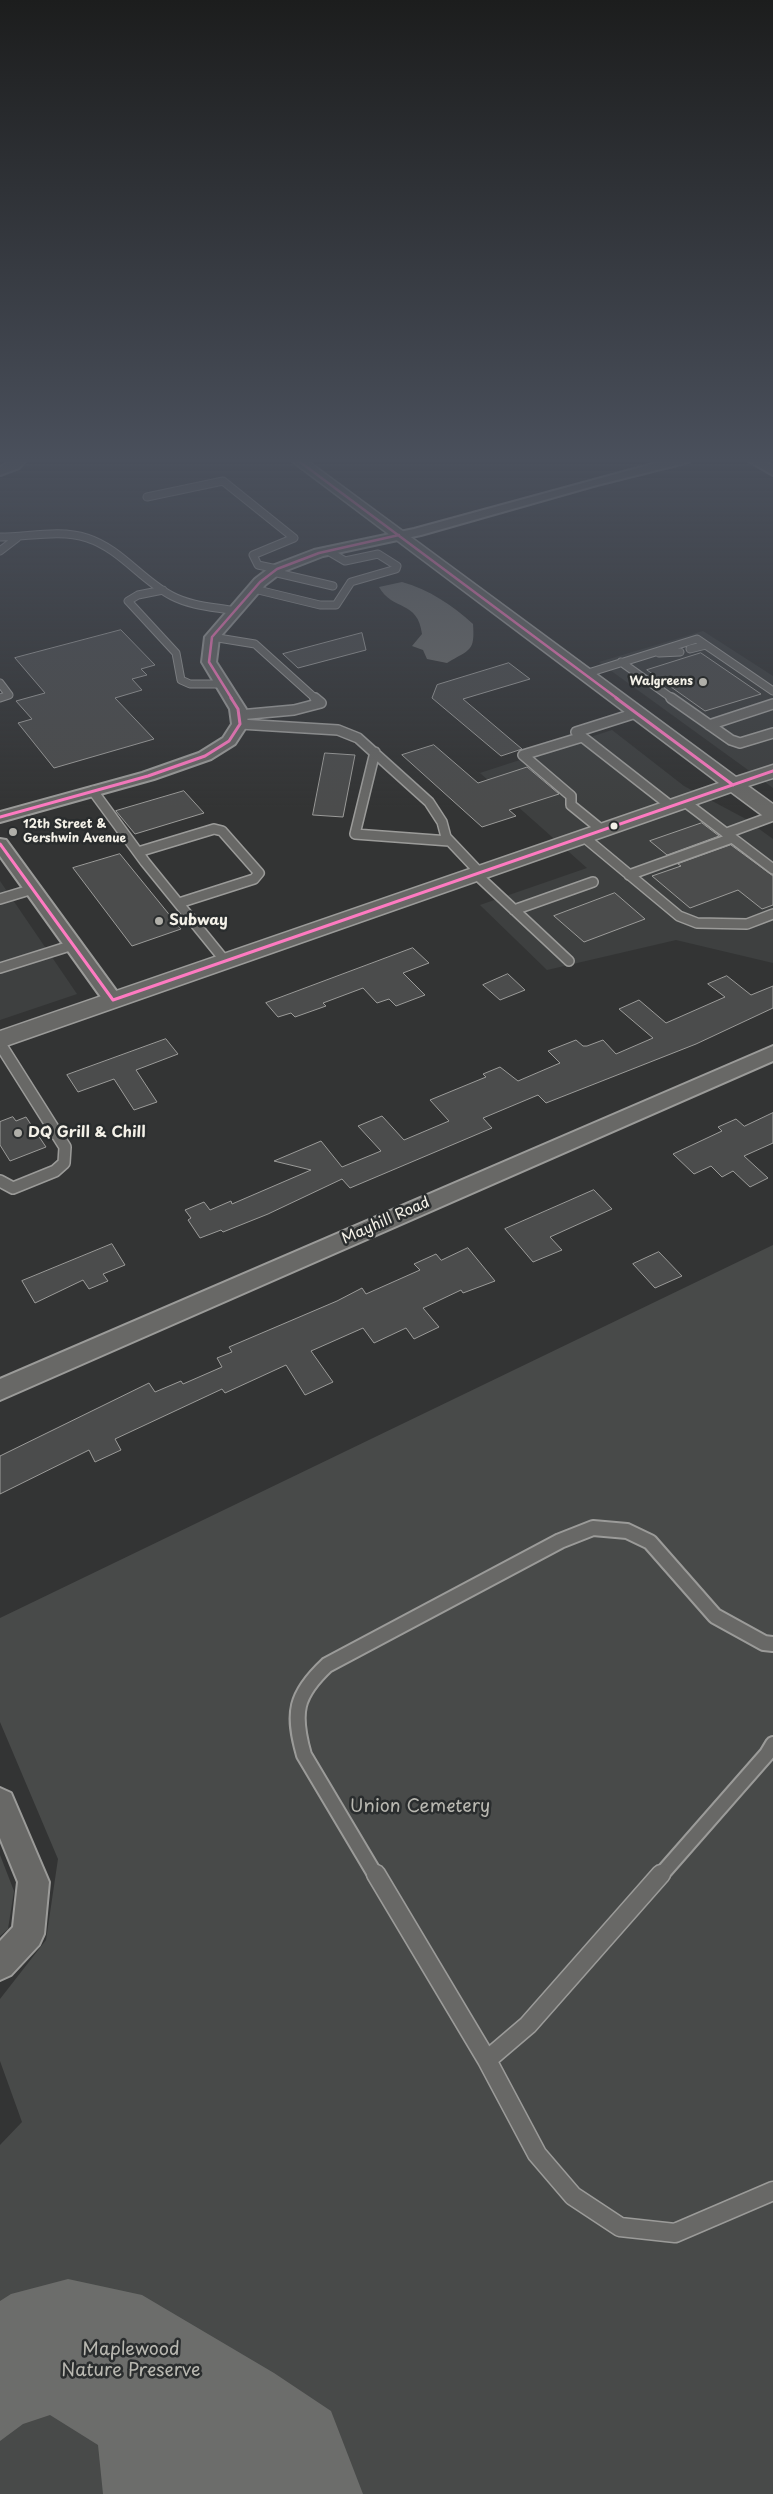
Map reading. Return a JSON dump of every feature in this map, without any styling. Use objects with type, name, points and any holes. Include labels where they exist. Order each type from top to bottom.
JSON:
[{"type":"main road","points":[[453,575],[773,815]]},
{"type":"main road","points":[[0,1040],[773,771]]},
{"type":"street","points":[[0,817],[148,776],[205,756],[230,741],[239,720],[238,709],[209,662],[212,638],[254,589],[269,575]]},
{"type":"street","points":[[0,844],[113,1000]]},
{"type":"street","name":"Mayhill Road","points":[[0,1390],[773,1052]]},
{"type":"street","points":[[0,1803],[34,1882],[28,1934],[0,1964]]},
{"type":"lane","points":[[145,575],[163,590],[186,601],[235,611]]},
{"type":"lane","points":[[295,575],[333,586]]},
{"type":"lane","points":[[254,589],[320,605],[336,605],[351,582],[374,575]]},
{"type":"lane","points":[[163,590],[138,595],[128,600],[176,653],[181,680],[190,684],[222,684]]},
{"type":"lane","points":[[212,638],[254,644],[321,703],[239,720]]},
{"type":"lane","points":[[585,674],[693,639],[706,645],[773,691]]},
{"type":"lane","points":[[690,649],[706,645]]},
{"type":"lane","points":[[652,652],[680,652]]},
{"type":"lane","points":[[622,662],[731,740],[740,744],[773,733]]},
{"type":"lane","points":[[0,683],[9,695],[0,698]]},
{"type":"lane","points":[[709,725],[773,704]]},
{"type":"lane","points":[[636,713],[576,732],[772,866]]},
{"type":"lane","points":[[239,720],[338,730],[358,738],[429,802],[442,822],[449,841],[514,910],[569,961]]},
{"type":"lane","points":[[582,737],[523,755],[571,796],[571,805],[629,875],[679,916],[697,923],[747,924],[773,914]]},
{"type":"lane","points":[[375,752],[355,834],[449,841]]},
{"type":"lane","points":[[93,791],[138,852],[226,962]]},
{"type":"lane","points":[[629,875],[729,835],[773,815]]},
{"type":"lane","points":[[138,852],[214,829],[222,831],[258,873],[254,879],[179,903]]},
{"type":"lane","points":[[514,910],[593,882]]},
{"type":"lane","points":[[0,899],[33,889]]},
{"type":"lane","points":[[0,968],[73,945]]},
{"type":"lane","points":[[0,1044],[65,1147],[64,1163],[55,1171],[13,1188],[0,1182]]},
{"type":"lane","points":[[773,1644],[764,1643],[716,1616],[650,1542],[626,1531],[593,1528],[560,1541],[327,1665],[308,1682],[297,1704],[296,1729],[304,1755],[487,2060],[537,2154],[573,2196],[620,2227],[675,2233],[773,2191]]},
{"type":"lane","points":[[487,2060],[528,2025],[679,1855],[767,1754],[773,1744]]},
{"type":"shaded area","points":[[402,582],[422,589],[440,599],[473,624],[472,645],[466,652],[447,663],[427,659],[423,650],[412,646],[422,634],[420,623],[410,611],[384,595],[379,587]]},
{"type":"shaded area","points":[[703,631],[773,676],[773,788],[599,662]]},
{"type":"shaded area","points":[[612,730],[684,786],[744,818],[773,839],[773,963],[676,940],[547,970],[480,905],[587,868],[480,773]]},
{"type":"shaded area","points":[[0,881],[77,994],[0,1020]]},
{"type":"shaded area","points":[[68,2279],[142,2295],[274,2373],[331,2411],[363,2494],[103,2494],[98,2445],[50,2415],[23,2424],[0,2441],[0,2301],[11,2294]]},
{"type":"green space","name":"Union Cemetery","points":[[773,1245],[773,2494],[0,2494],[0,2145],[22,2122],[0,2061],[0,1999],[46,1940],[58,1859],[0,1722],[0,1618]]},
{"type":"green space","points":[[0,1855],[14,1891],[8,1929],[0,1936]]},
{"type":"building","points":[[121,630],[155,665],[141,669],[147,675],[132,679],[142,690],[115,698],[154,739],[54,768],[18,723],[32,719],[16,701],[45,693],[15,658]]},
{"type":"building","points":[[362,633],[366,650],[298,668],[283,654]]},
{"type":"building","name":"Walgreens","points":[[701,653],[761,694],[705,711],[647,670]]},
{"type":"building","points":[[509,663],[530,679],[463,699],[522,749],[501,756],[432,698],[437,685]]},
{"type":"building","points":[[434,745],[478,783],[527,767],[559,794],[509,810],[516,816],[482,827],[402,755]]},
{"type":"building","points":[[325,753],[355,755],[343,817],[313,815]]},
{"type":"building","points":[[184,791],[204,813],[135,834],[116,811]]},
{"type":"building","points":[[702,823],[719,836],[667,855],[650,841]]},
{"type":"building","points":[[731,845],[773,876],[773,905],[762,909],[738,890],[690,908],[652,876],[681,866],[678,864]]},
{"type":"building","points":[[120,854],[181,929],[132,946],[73,868]]},
{"type":"building","points":[[615,893],[645,919],[584,942],[554,916]]},
{"type":"building","points":[[413,948],[429,963],[403,973],[425,995],[396,1006],[389,999],[377,1003],[363,988],[323,1003],[326,1006],[295,1017],[291,1013],[278,1017],[266,1003]]},
{"type":"building","points":[[508,974],[525,990],[500,1000],[483,985]]},
{"type":"building","points":[[727,976],[751,995],[773,986],[773,1008],[696,1044],[546,1103],[538,1095],[483,1118],[492,1128],[350,1188],[342,1179],[268,1214],[223,1232],[221,1230],[200,1238],[188,1220],[191,1218],[185,1210],[204,1202],[210,1210],[231,1201],[232,1204],[311,1170],[274,1161],[321,1141],[342,1167],[381,1151],[358,1126],[382,1116],[404,1140],[449,1121],[430,1100],[486,1077],[483,1074],[500,1067],[518,1081],[560,1063],[548,1051],[576,1040],[583,1046],[587,1046],[603,1040],[616,1054],[653,1038],[619,1009],[639,1000],[666,1023],[725,997],[708,984]]},
{"type":"building","points":[[166,1039],[178,1054],[136,1070],[157,1102],[134,1110],[114,1079],[78,1092],[67,1075]]},
{"type":"building","points":[[773,1113],[773,1143],[744,1156],[768,1178],[750,1187],[733,1171],[722,1177],[711,1166],[694,1174],[673,1154],[722,1131],[718,1127],[736,1119],[744,1126]]},
{"type":"building","name":"DQ Grill & Chill","points":[[13,1117],[16,1121],[26,1117],[46,1147],[10,1161],[0,1145],[0,1122]]},
{"type":"building","points":[[594,1190],[612,1209],[550,1237],[562,1250],[533,1262],[505,1229]]},
{"type":"building","points":[[112,1244],[125,1265],[103,1274],[108,1281],[89,1289],[83,1280],[35,1303],[22,1281]]},
{"type":"building","points":[[468,1248],[495,1281],[463,1293],[461,1290],[423,1308],[439,1327],[414,1339],[406,1328],[374,1343],[363,1328],[311,1351],[333,1382],[305,1395],[286,1365],[225,1393],[222,1389],[115,1439],[121,1450],[95,1462],[89,1450],[0,1494],[0,1456],[149,1383],[155,1392],[181,1381],[183,1384],[222,1367],[217,1358],[232,1352],[229,1347],[337,1301],[362,1288],[366,1294],[420,1270],[414,1264],[436,1254],[441,1260]]},
{"type":"building","points":[[659,1252],[682,1276],[655,1288],[633,1264]]},
{"type":"transit line","points":[[0,817],[148,776],[205,756],[229,741],[240,724],[238,709],[209,662],[212,637],[260,582],[269,575]]},
{"type":"transit line","points":[[452,575],[733,785]]},
{"type":"transit line","points":[[0,844],[113,1000],[773,771]]},
{"type":"place","name":"Walgreens","points":[[703,682]]},
{"type":"place","name":"12th Street & Gershwin Avenue","points":[[13,832]]},
{"type":"place","name":"Subway","points":[[159,921]]},
{"type":"place","name":"DQ Grill & Chill","points":[[18,1133]]},
{"type":"park label","name":"Maplewood Nature Preserve","points":[[131,2360]]}]
